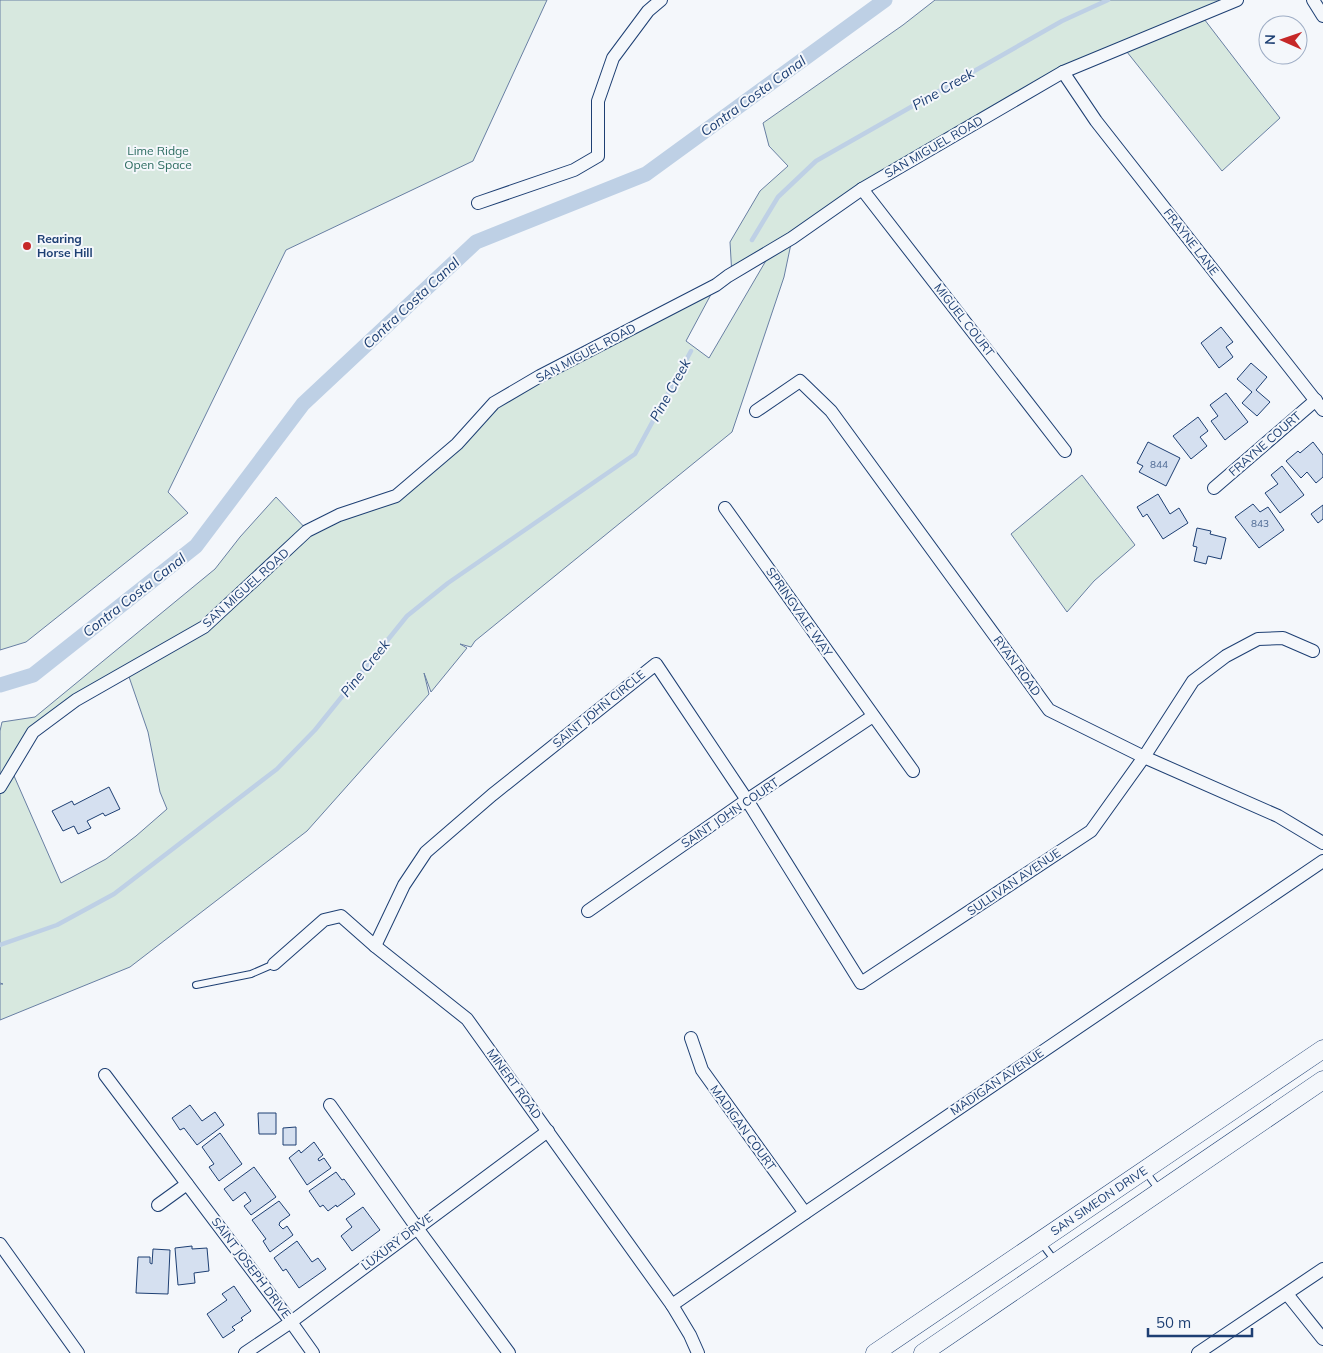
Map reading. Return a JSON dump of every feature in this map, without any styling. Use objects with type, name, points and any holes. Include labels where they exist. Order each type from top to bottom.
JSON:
[{"type":"street","points":[[478,203],[574,170],[598,156],[598,101],[613,58],[648,12],[661,0]]},
{"type":"street","name":"SAN MIGUEL ROAD","points":[[0,787],[34,732],[76,700],[204,627],[307,531],[339,515],[396,496],[458,444],[494,403],[540,376],[716,285],[792,238],[862,189],[1063,72],[1237,0]]},
{"type":"street","points":[[1313,0],[1323,16]]},
{"type":"street","name":"FRAYNE LANE","points":[[1063,72],[1096,121],[1319,405]]},
{"type":"street","name":"MIGUEL COURT","points":[[862,189],[1065,451]]},
{"type":"street","name":"RYAN ROAD","points":[[756,411],[800,381],[831,411],[1049,710],[1144,757],[1278,816],[1323,843]]},
{"type":"street","name":"FRAYNE COURT","points":[[1214,488],[1319,405]]},
{"type":"street","name":"SPRINGVALE WAY","points":[[725,508],[913,770]]},
{"type":"street","name":"SULLIVAN AVENUE","points":[[861,983],[1090,831],[1144,757],[1194,681],[1226,656],[1258,640],[1283,638],[1313,651]]},
{"type":"street","name":"SAINT JOHN CIRCLE","points":[[375,946],[404,885],[426,852],[492,794],[656,664],[747,800],[861,983]]},
{"type":"street","name":"SAINT JOHN COURT","points":[[588,911],[747,800],[873,716]]},
{"type":"street","name":"MADIGAN AVENUE","points":[[672,1305],[1323,860]]},
{"type":"street","name":"MINERT ROAD","points":[[274,964],[324,920],[341,916],[375,946],[467,1019],[672,1305],[690,1335],[698,1353]]},
{"type":"street","name":"MADIGAN COURT","points":[[691,1038],[702,1070],[804,1213]]},
{"type":"street","name":"SAN SIMEON DRIVE","points":[[874,1353],[1323,1049]]},
{"type":"street","name":"SAINT JOSEPH DRIVE","points":[[105,1075],[313,1353]]},
{"type":"street","name":"SAN SIMEON DRIVE","points":[[923,1353],[1323,1080]]},
{"type":"street","points":[[330,1105],[416,1228],[509,1353]]},
{"type":"street","name":"LUXURY DRIVE","points":[[245,1353],[291,1322],[548,1131]]},
{"type":"street","points":[[158,1205],[187,1184]]},
{"type":"street","points":[[0,1244],[78,1353]]},
{"type":"street","points":[[1198,1353],[1323,1269]]},
{"type":"street","points":[[1287,1294],[1323,1339]]},
{"type":"lane","points":[[196,985],[251,974],[274,964]]},
{"type":"lane","points":[[1144,1170],[1160,1191]]},
{"type":"lane","points":[[1040,1241],[1055,1262]]},
{"type":"green space","name":"Lime Ridge Open Space","points":[[0,0],[547,0],[473,161],[286,250],[168,492],[188,513],[26,642],[0,650]]},
{"type":"green space","points":[[935,0],[1237,0],[1201,15],[1280,118],[1222,171],[1123,47],[1063,72],[792,239],[784,277],[732,432],[475,641],[471,647],[460,644],[467,648],[431,692],[424,673],[429,694],[307,831],[130,967],[0,1020],[0,984],[3,984],[0,983],[0,731],[2,722],[35,717],[215,569],[240,537],[276,497],[308,531],[402,491],[494,403],[716,285],[686,341],[709,358],[771,252],[732,276],[730,242],[760,191],[788,166],[769,146],[763,123],[903,25]],"holes":[[[127,671],[148,732],[160,792],[167,809],[106,859],[61,883],[11,769],[33,732]]]},
{"type":"green space","points":[[1082,475],[1135,545],[1094,581],[1067,612],[1011,534]]},
{"type":"building","points":[[1221,327],[1233,342],[1226,347],[1233,357],[1219,368],[1201,343]]},
{"type":"building","points":[[1251,363],[1267,377],[1256,390],[1270,402],[1257,416],[1242,403],[1252,392],[1237,379]]},
{"type":"building","points":[[1226,393],[1248,422],[1225,440],[1211,421],[1218,416],[1210,405]]},
{"type":"building","points":[[1198,417],[1208,431],[1200,437],[1207,446],[1191,459],[1173,436]]},
{"type":"building","points":[[1148,442],[1180,458],[1166,486],[1139,472],[1143,466],[1137,463]]},
{"type":"building","points":[[1313,442],[1323,455],[1323,477],[1316,483],[1307,472],[1301,478],[1286,461],[1298,451],[1300,453]]},
{"type":"building","points":[[1282,466],[1304,495],[1280,513],[1265,493],[1278,484],[1271,475]]},
{"type":"building","points":[[1158,494],[1170,514],[1179,508],[1188,523],[1163,539],[1147,514],[1143,517],[1137,507]]},
{"type":"building","points":[[1253,504],[1260,512],[1268,507],[1284,530],[1259,548],[1235,517]]},
{"type":"building","points":[[1323,505],[1323,519],[1318,523],[1311,514]]},
{"type":"building","points":[[1197,528],[1211,531],[1210,534],[1226,538],[1221,559],[1208,556],[1206,564],[1194,561],[1197,547],[1193,546]]},
{"type":"building","points":[[109,787],[120,809],[105,816],[103,813],[87,821],[91,828],[78,834],[74,826],[63,831],[52,811],[72,801],[74,805]]},
{"type":"building","points":[[190,1105],[202,1121],[215,1112],[224,1125],[197,1145],[184,1128],[180,1130],[172,1118]]},
{"type":"building","points":[[258,1113],[276,1113],[276,1134],[259,1134]]},
{"type":"building","points":[[296,1127],[296,1145],[283,1145],[283,1128]]},
{"type":"building","points":[[220,1133],[242,1164],[219,1181],[209,1167],[214,1164],[202,1147]]},
{"type":"building","points":[[314,1142],[323,1155],[318,1159],[319,1161],[324,1158],[331,1168],[307,1185],[289,1158],[299,1150],[301,1153]]},
{"type":"building","points":[[254,1167],[276,1197],[251,1215],[244,1206],[251,1201],[245,1192],[233,1201],[224,1189]]},
{"type":"building","points":[[336,1172],[355,1194],[328,1211],[323,1205],[320,1207],[309,1191]]},
{"type":"building","points":[[279,1201],[290,1215],[280,1222],[279,1225],[283,1229],[287,1226],[293,1235],[270,1252],[263,1241],[266,1239],[252,1220]]},
{"type":"building","points":[[363,1207],[380,1230],[352,1251],[341,1236],[352,1227],[346,1219]]},
{"type":"building","points":[[297,1241],[312,1262],[318,1258],[326,1269],[299,1288],[286,1269],[283,1271],[274,1258]]},
{"type":"building","points":[[192,1246],[192,1249],[207,1248],[209,1271],[194,1273],[195,1283],[178,1285],[175,1248]]},
{"type":"building","points":[[153,1249],[170,1250],[168,1294],[136,1293],[138,1257],[150,1257],[150,1263],[152,1264]]},
{"type":"building","points":[[234,1286],[251,1311],[241,1318],[243,1320],[232,1327],[235,1330],[223,1338],[207,1314],[227,1300],[222,1294]]},
{"type":"waterway","name":"Contra Costa Canal","points":[[0,685],[33,675],[196,546],[303,404],[476,242],[646,174],[885,0]]},
{"type":"waterway","name":"Pine Creek","points":[[752,240],[778,197],[816,161],[1062,21],[1108,0]]},
{"type":"waterway","name":"Pine Creek","points":[[0,945],[57,925],[114,894],[277,769],[315,730],[407,616],[448,583],[635,454],[691,351]]},
{"type":"place","name":"Rearing Horse Hill","points":[[27,246]]}]
